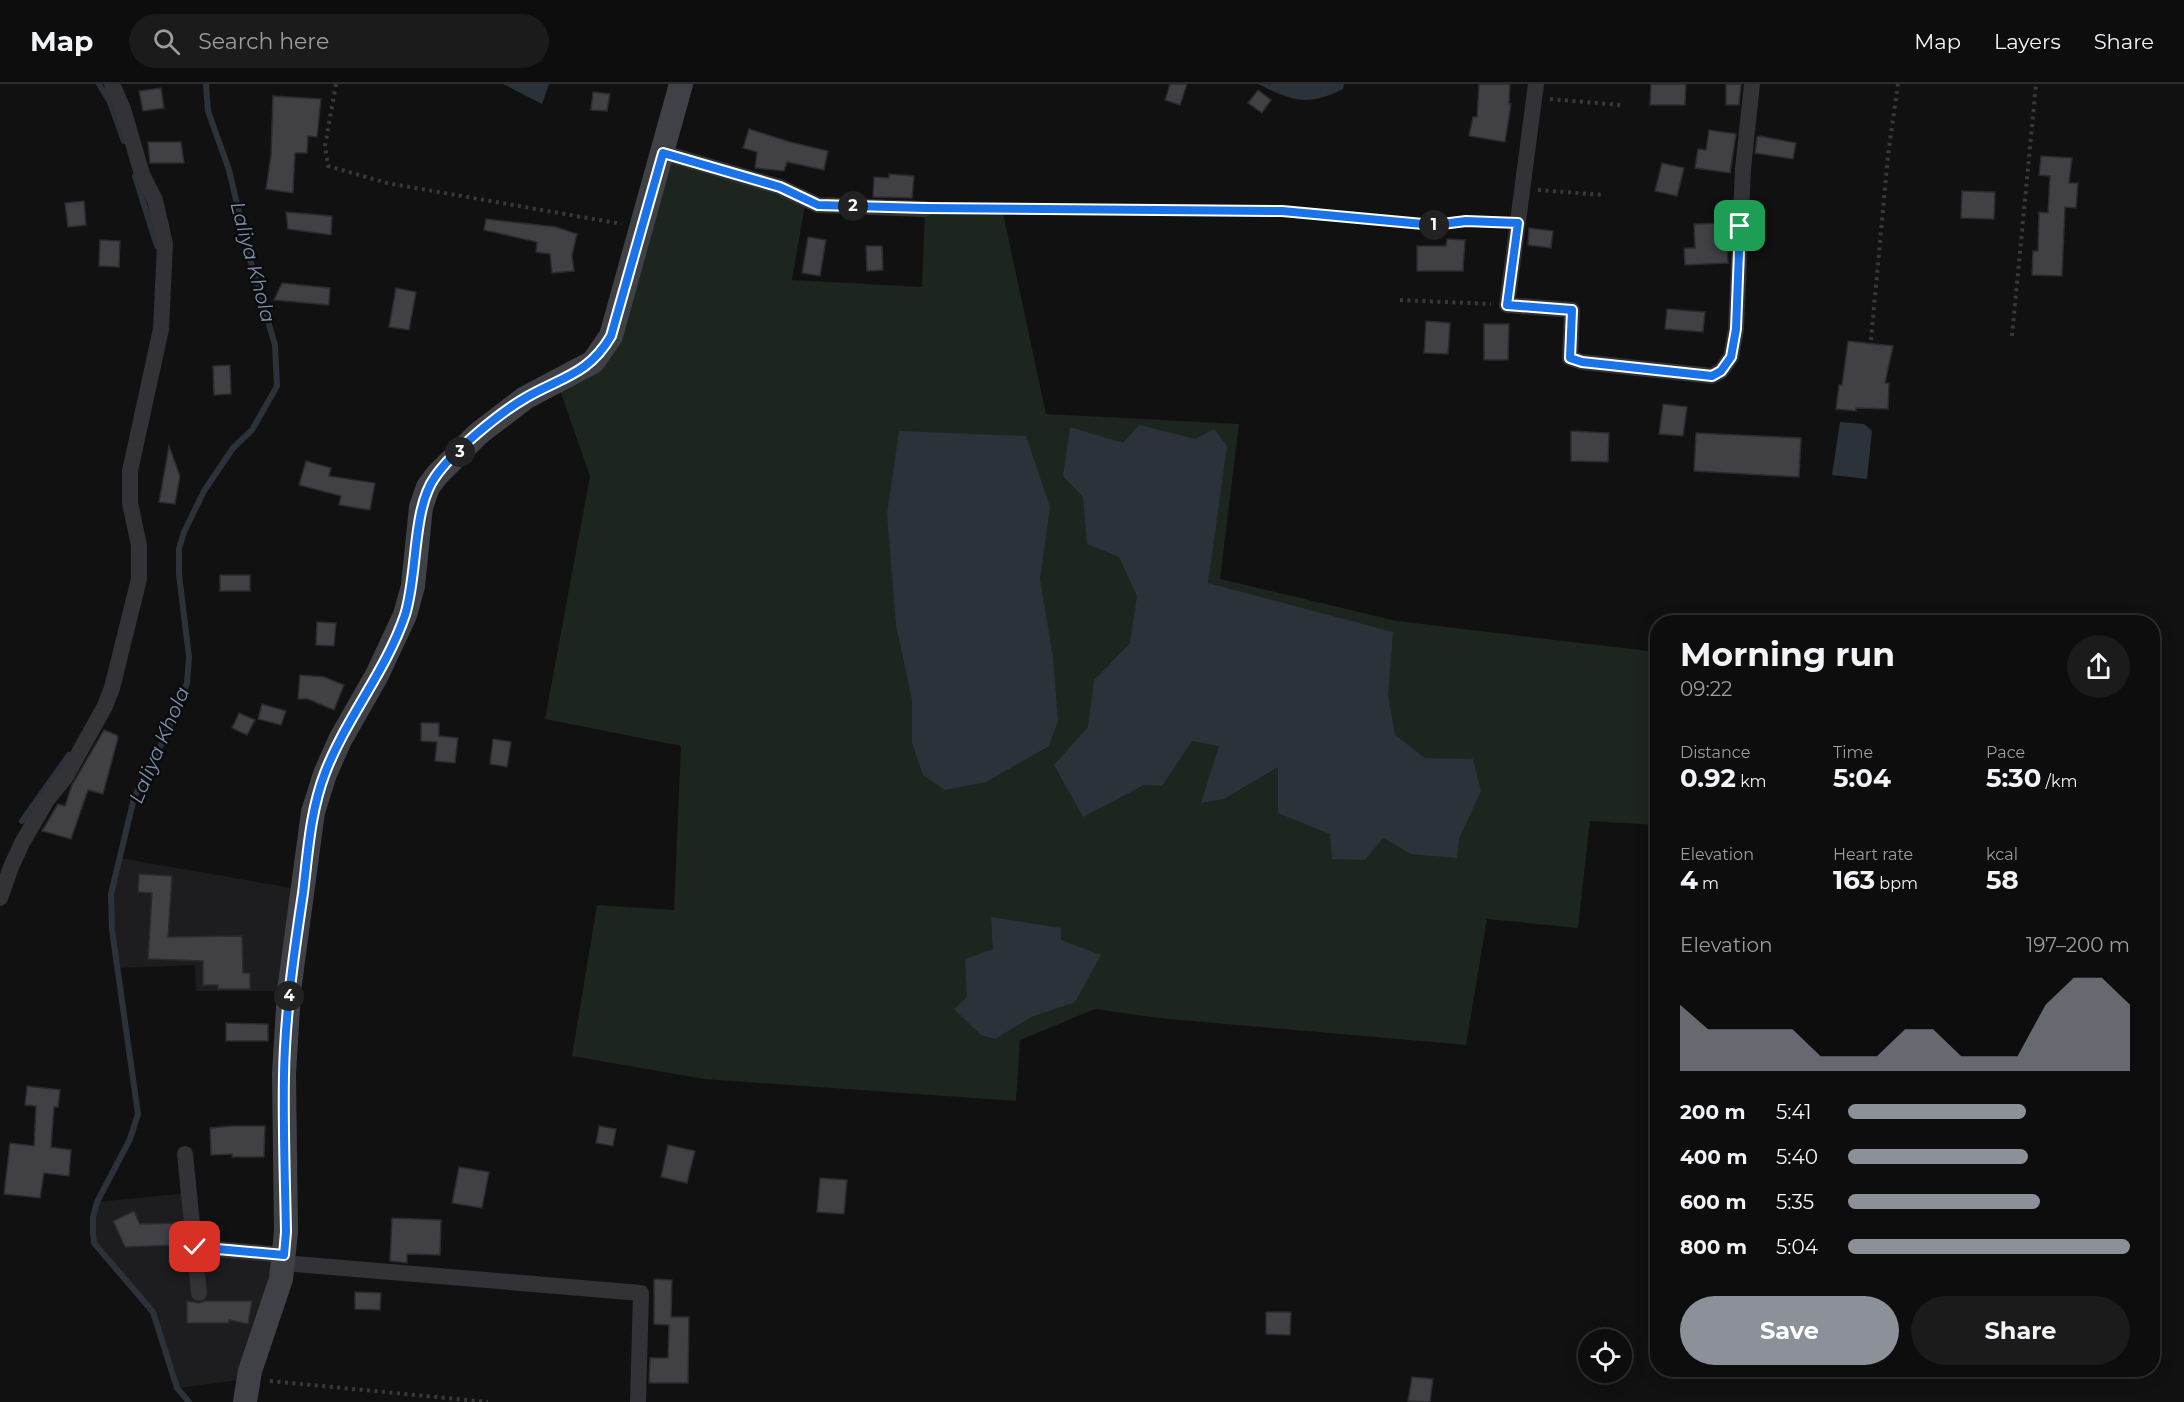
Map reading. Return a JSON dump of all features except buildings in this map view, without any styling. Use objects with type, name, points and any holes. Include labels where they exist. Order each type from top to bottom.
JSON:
[{"type":"street","points":[[0,898],[22,843],[46,800],[65,778],[105,706],[112,688],[139,579],[139,545],[130,503],[129,471],[159,339],[165,244],[155,200],[142,174],[123,109],[112,84]]},
{"type":"street","points":[[246,1390],[281,1279],[286,1232],[284,1074],[289,991],[313,812],[325,774],[340,740],[377,675],[405,615],[413,586],[421,507],[428,487],[437,474],[478,434],[525,398],[582,369],[603,350],[611,336],[681,84]]},
{"type":"street","points":[[1535,91],[1507,305],[1572,310],[1570,358],[1582,362],[1712,376],[1721,371],[1731,357],[1736,329],[1743,169],[1752,84]]},
{"type":"street","points":[[663,153],[780,187],[818,205],[925,208]]},
{"type":"street","points":[[185,1154],[199,1293]]},
{"type":"street","points":[[195,1247],[283,1259],[641,1293],[638,1402]]},
{"type":"path","points":[[336,84],[325,146],[328,166],[387,183],[642,228]]},
{"type":"path","points":[[1871,340],[1888,155],[1898,84]]},
{"type":"path","points":[[2012,336],[2036,84]]},
{"type":"path","points":[[1535,91],[1621,105]]},
{"type":"path","points":[[1522,189],[1603,195]]},
{"type":"path","points":[[925,208],[1282,211],[1434,225],[1466,221],[1518,223]]},
{"type":"path","points":[[1400,300],[1507,305]]},
{"type":"path","points":[[246,1390],[488,1402]]},
{"type":"shaded area","points":[[503,84],[549,84],[542,104]]},
{"type":"shaded area","points":[[1258,84],[1344,84],[1343,89],[1330,95],[1300,100]]},
{"type":"shaded area","points":[[664,153],[806,199],[792,280],[922,287],[925,209],[1003,213],[1046,414],[1239,424],[1220,579],[1397,621],[1650,651],[1650,825],[1590,821],[1578,928],[1487,919],[1466,1045],[1158,1018],[1095,1009],[1020,1040],[1016,1101],[704,1079],[572,1056],[597,905],[674,910],[681,746],[545,719],[590,476],[557,382],[593,362]]},
{"type":"shaded area","points":[[1840,422],[1864,424],[1872,431],[1867,479],[1832,475]]},
{"type":"shaded area","points":[[1139,425],[1195,439],[1214,429],[1227,446],[1208,583],[1393,632],[1388,695],[1395,735],[1425,758],[1473,759],[1481,791],[1459,839],[1457,858],[1411,854],[1383,838],[1365,860],[1332,859],[1330,834],[1278,813],[1278,767],[1224,799],[1201,803],[1219,746],[1192,741],[1162,786],[1144,785],[1083,817],[1054,765],[1088,727],[1094,680],[1130,643],[1137,596],[1119,557],[1087,544],[1083,497],[1063,476],[1070,427],[1123,443]]},
{"type":"shaded area","points":[[899,431],[1026,436],[1050,507],[1040,579],[1053,657],[1058,721],[1049,746],[986,782],[945,790],[923,775],[912,743],[912,700],[896,625],[887,514]]},
{"type":"shaded area","points":[[120,858],[303,890],[289,991],[196,991],[195,965],[118,968],[112,930],[111,894]]},
{"type":"shaded area","points":[[991,917],[1061,928],[1061,940],[1101,955],[1075,1002],[1031,1017],[995,1039],[981,1035],[954,1009],[967,997],[965,959],[993,949]]},
{"type":"shaded area","points":[[189,1193],[195,1247],[284,1255],[248,1379],[177,1388],[153,1312],[94,1243],[92,1226],[97,1202]]},
{"type":"waterway","points":[[99,84],[110,102],[124,141]]},
{"type":"waterway","name":"Laliya Khola","points":[[189,1402],[177,1388],[153,1312],[94,1243],[93,1217],[97,1202],[130,1139],[138,1114],[112,930],[111,894],[134,798],[165,737],[187,683],[189,657],[179,574],[179,549],[184,532],[204,491],[233,448],[252,430],[277,386],[275,345],[251,263],[229,170],[208,111],[206,84]]},
{"type":"waterway","points":[[135,176],[157,246]]},
{"type":"waterway","points":[[22,821],[69,755]]},
{"type":"route","points":[[195,1247],[284,1255],[286,1232],[284,1074],[289,991],[313,812],[325,774],[340,740],[377,675],[405,615],[413,586],[421,507],[428,487],[437,474],[478,434],[507,411],[525,398],[582,369],[593,362],[603,350],[611,336],[663,153],[780,187],[818,205],[1282,211],[1434,225],[1466,221],[1518,223],[1507,305],[1572,310],[1570,358],[1582,362],[1712,376],[1721,371],[1731,357],[1736,329],[1740,226]]}]
